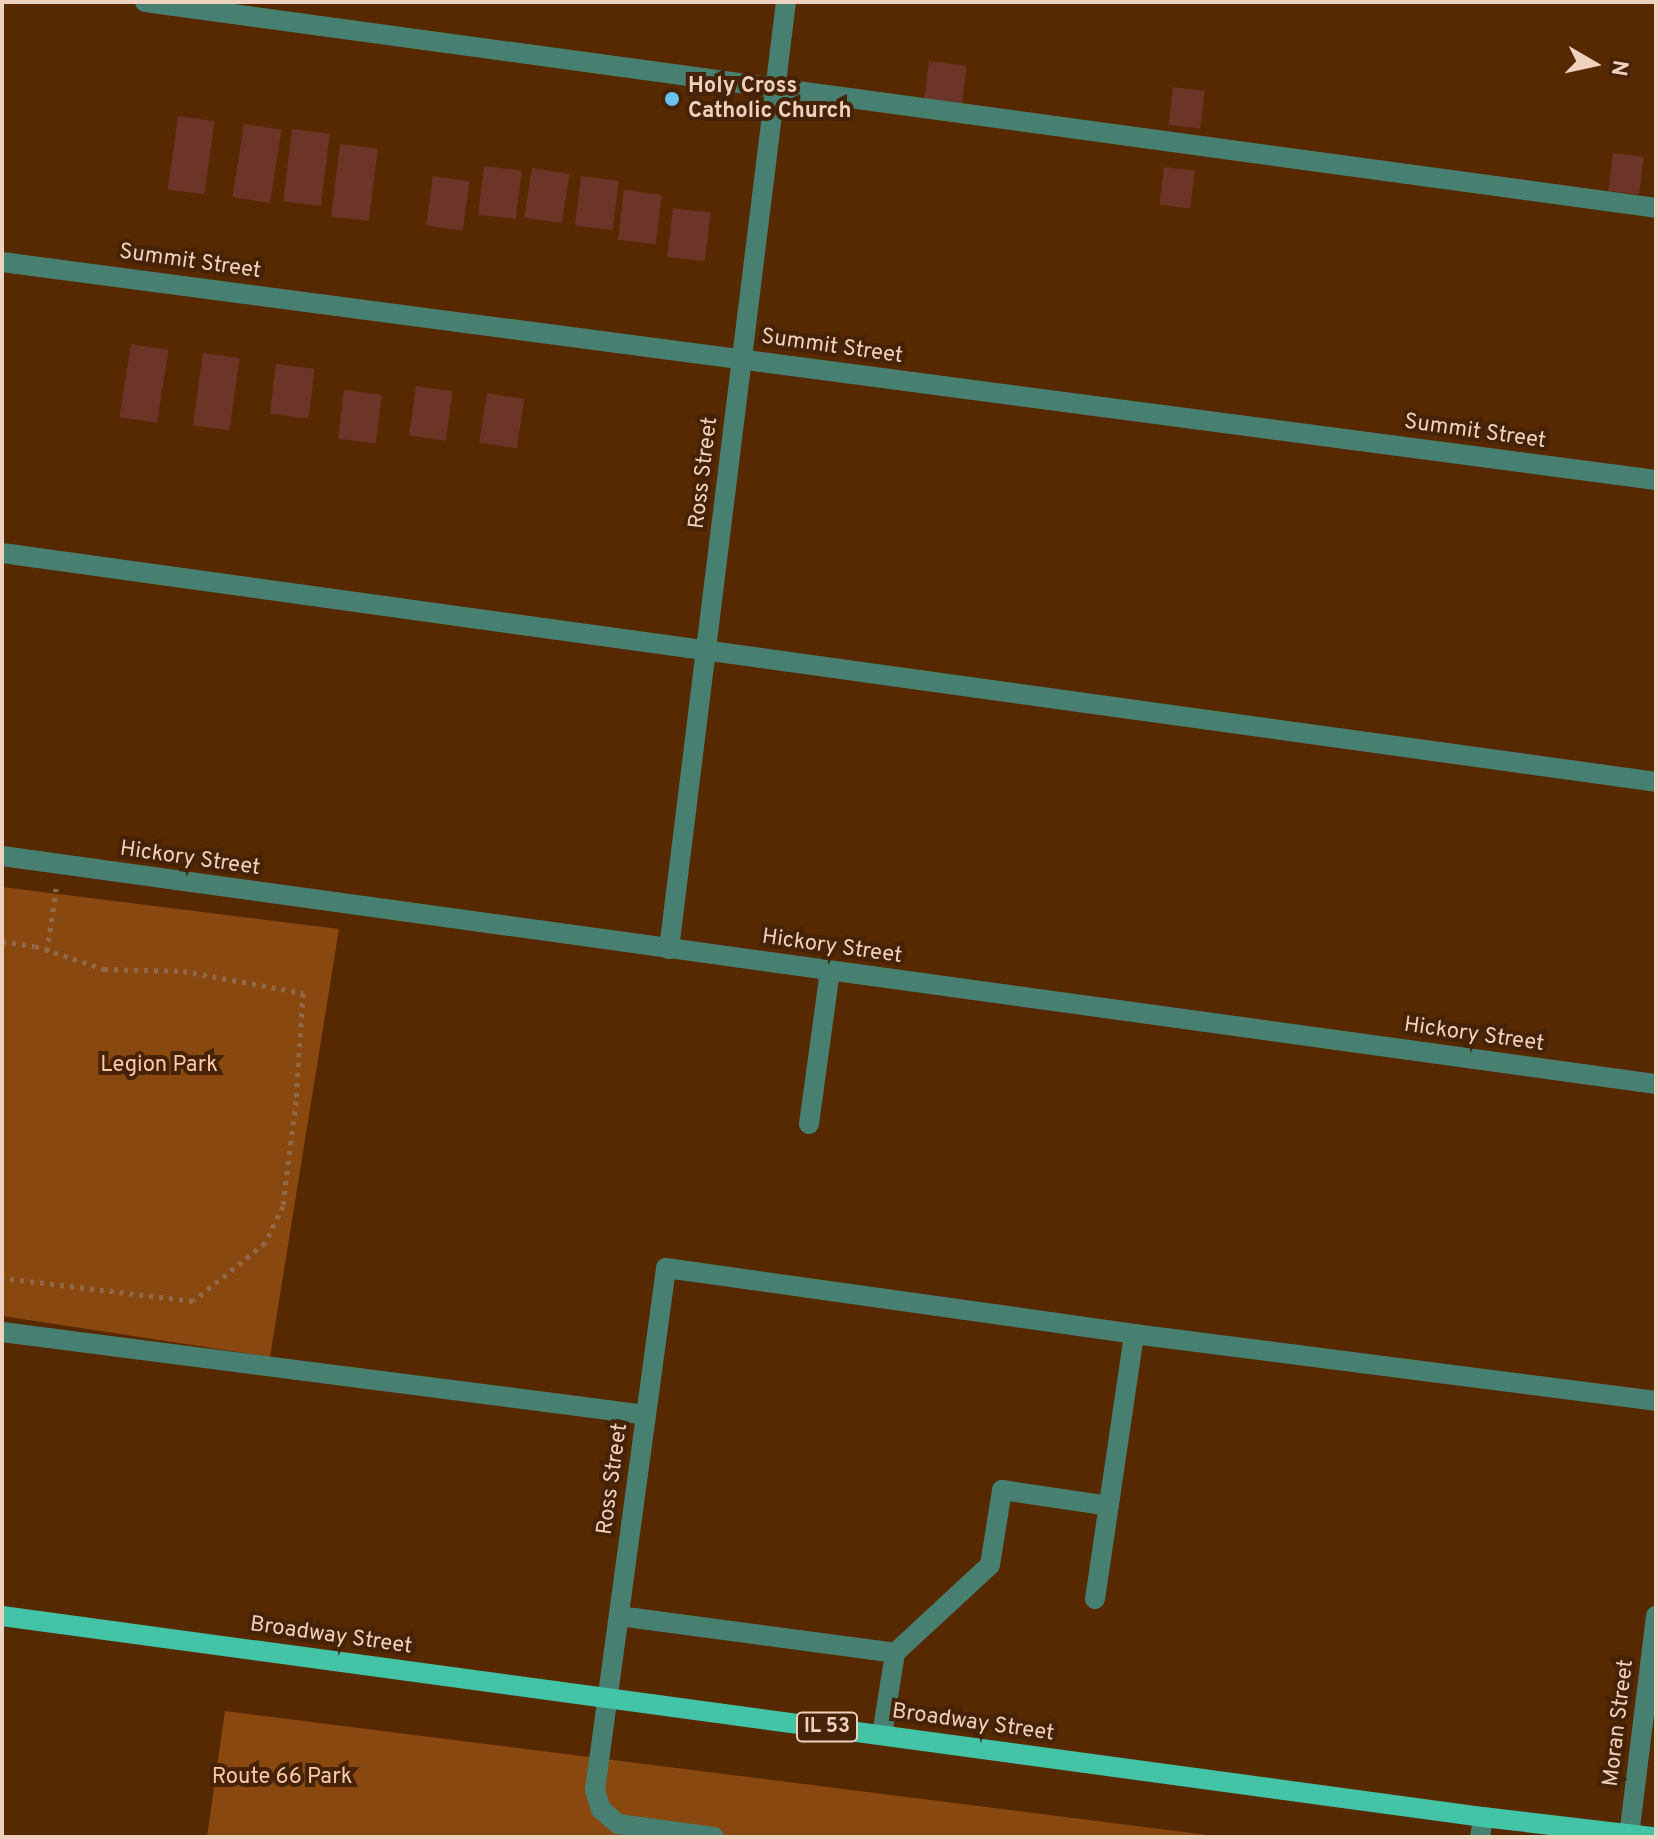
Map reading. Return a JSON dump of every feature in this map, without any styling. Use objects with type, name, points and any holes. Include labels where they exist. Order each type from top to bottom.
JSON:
[{"type":"main road","name":"Broadway Street","points":[[2,1616],[882,1735],[1481,1827],[1652,1837]]},
{"type":"street","points":[[145,2],[1656,208]]},
{"type":"street","name":"Ross Street","points":[[669,949],[786,2]]},
{"type":"street","name":"Summit Street","points":[[2,262],[1656,480]]},
{"type":"street","points":[[2,553],[1656,782]]},
{"type":"street","name":"Hickory Street","points":[[2,856],[1656,1084]]},
{"type":"street","points":[[809,1124],[830,971]]},
{"type":"street","name":"Ross Street","points":[[714,1837],[618,1824],[601,1809],[595,1790],[666,1268],[1134,1334]]},
{"type":"street","points":[[2,1332],[646,1415]]},
{"type":"street","points":[[1095,1599],[1134,1334],[1656,1401]]},
{"type":"street","points":[[882,1735],[895,1653],[990,1565],[1002,1490],[1109,1506]]},
{"type":"street","points":[[619,1616],[895,1653]]},
{"type":"street","name":"Moran Street","points":[[1629,1836],[1656,1616]]},
{"type":"path","points":[[47,951],[58,864]]},
{"type":"path","points":[[2,1278],[193,1301],[265,1243],[283,1206],[296,1101],[303,993],[183,971],[104,969],[47,951],[3,942]]},
{"type":"green space","name":"Legion Park","points":[[2,887],[339,929],[270,1357],[2,1316]]},
{"type":"green space","name":"Route 66 Park","points":[[225,1711],[1223,1837],[207,1837]]},
{"type":"building","points":[[929,61],[967,66],[962,103],[924,99]]},
{"type":"building","points":[[1173,87],[1205,91],[1200,129],[1168,125]]},
{"type":"building","points":[[178,116],[215,121],[204,194],[168,189]]},
{"type":"building","points":[[244,124],[282,130],[270,203],[232,197]]},
{"type":"building","points":[[292,129],[330,134],[321,206],[283,201]]},
{"type":"building","points":[[340,144],[378,149],[369,221],[331,216]]},
{"type":"building","points":[[1613,153],[1644,157],[1639,194],[1608,191]]},
{"type":"building","points":[[484,166],[522,171],[516,219],[478,215]]},
{"type":"building","points":[[1164,167],[1195,171],[1190,208],[1159,205]]},
{"type":"building","points":[[532,168],[570,174],[562,223],[524,217]]},
{"type":"building","points":[[433,176],[470,181],[463,231],[426,226]]},
{"type":"building","points":[[581,176],[619,181],[613,230],[575,226]]},
{"type":"building","points":[[624,190],[662,195],[656,244],[618,240]]},
{"type":"building","points":[[673,208],[711,213],[705,261],[667,257]]},
{"type":"building","points":[[131,344],[169,350],[157,423],[119,417]]},
{"type":"building","points":[[203,353],[240,358],[229,430],[193,425]]},
{"type":"building","points":[[276,364],[315,369],[309,418],[270,414]]},
{"type":"building","points":[[416,386],[453,391],[446,441],[409,436]]},
{"type":"building","points":[[344,390],[382,395],[376,443],[338,439]]},
{"type":"building","points":[[487,393],[525,399],[517,448],[479,442]]},
{"type":"place","name":"Holy Cross Catholic Church","points":[[672,99]]}]
